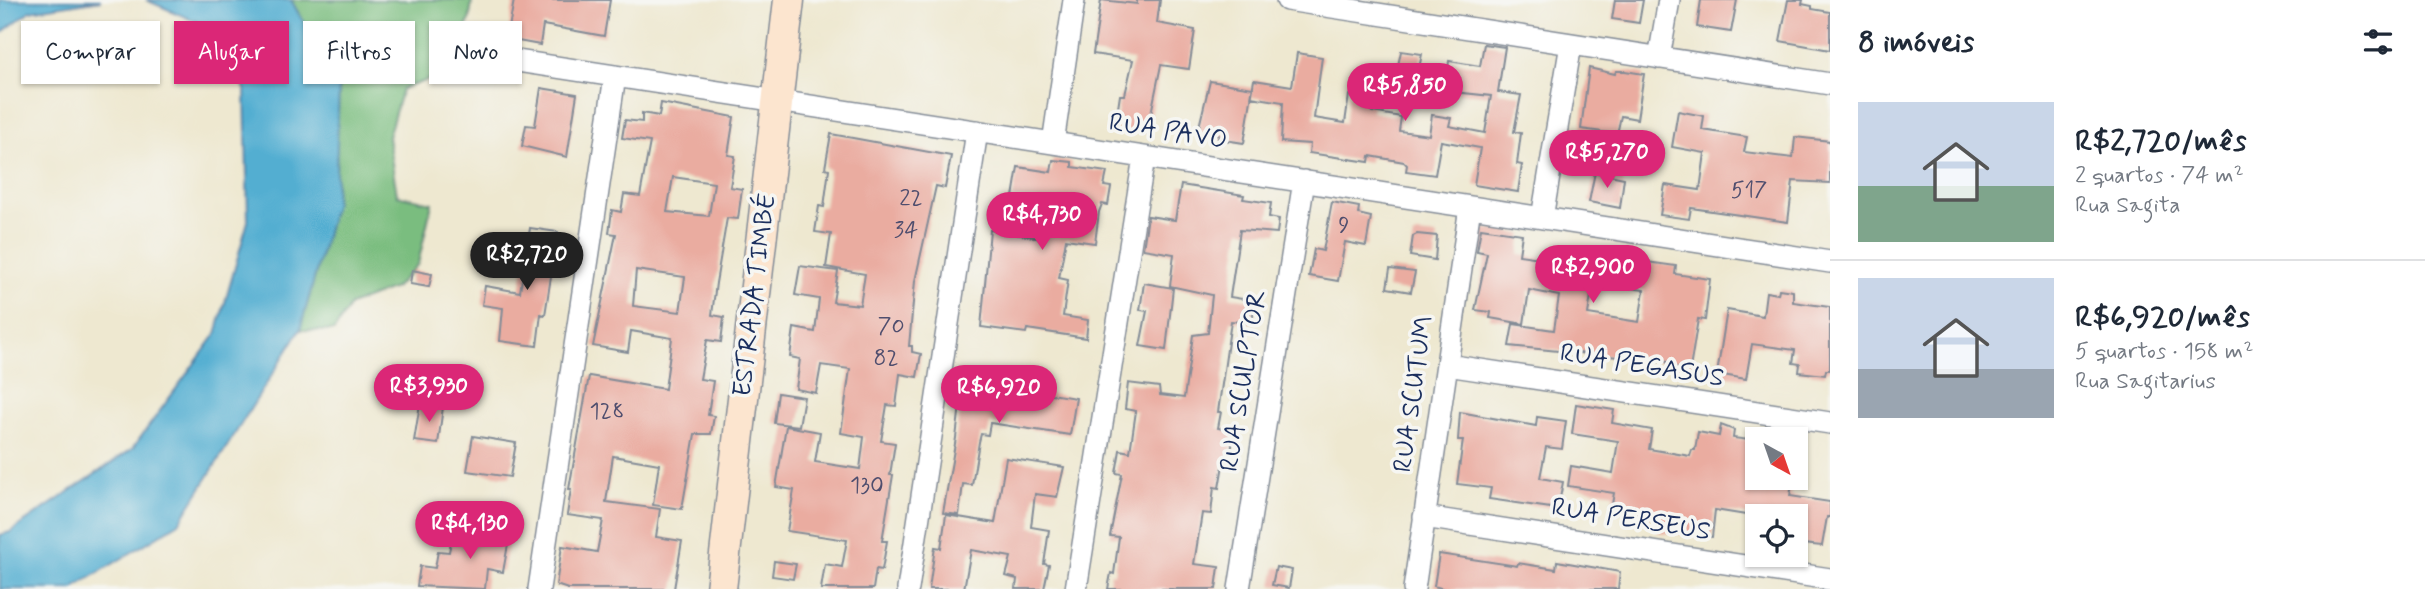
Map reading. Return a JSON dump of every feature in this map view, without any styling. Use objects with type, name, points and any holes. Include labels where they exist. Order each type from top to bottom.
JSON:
[{"type":"street","name":"ESTRADA TIMBÉ","points":[[721,589],[789,0]]},
{"type":"street","points":[[1054,143],[1074,0]]},
{"type":"street","points":[[1287,0],[1830,84]]},
{"type":"street","points":[[1659,58],[1669,0]]},
{"type":"street","points":[[1542,218],[1571,44]]},
{"type":"street","name":"RUA PAVO","points":[[522,62],[1830,262]]},
{"type":"street","points":[[539,589],[615,76]]},
{"type":"street","points":[[908,589],[977,131]]},
{"type":"street","points":[[1076,589],[1144,157]]},
{"type":"street","name":"RUA SCULPTOR","points":[[1239,589],[1304,181]]},
{"type":"street","name":"RUA SCUTUM","points":[[1414,589],[1470,207]]},
{"type":"street","name":"RUA PEGASUS","points":[[1447,365],[1830,423]]},
{"type":"street","name":"RUA PERSEUS","points":[[1424,517],[1830,579]]},
{"type":"green space","points":[[291,0],[472,0],[469,21],[429,21],[429,80],[402,89],[388,137],[397,195],[432,203],[418,264],[395,288],[350,305],[334,331],[300,330],[335,203],[338,84],[415,84],[415,21],[303,21]]},
{"type":"water","points":[[0,0],[101,0],[30,11],[0,34]]},
{"type":"water","points":[[146,0],[291,0],[303,21],[303,84],[339,85],[335,203],[300,330],[179,523],[72,589],[0,589],[0,535],[10,532],[132,449],[216,334],[248,221],[245,89],[242,84],[289,84],[289,21],[195,21]]},
{"type":"building","points":[[514,0],[610,0],[604,36],[543,25],[540,45],[522,42],[522,21],[510,21]]},
{"type":"building","points":[[1101,0],[1137,4],[1137,0],[1160,0],[1157,23],[1195,30],[1189,69],[1161,65],[1147,133],[1115,128],[1120,95],[1125,95],[1133,60],[1093,54]]},
{"type":"building","points":[[1615,0],[1643,0],[1639,23],[1612,19]]},
{"type":"building","points":[[1701,0],[1737,0],[1731,32],[1697,27]]},
{"type":"building","points":[[1788,0],[1803,0],[1802,4],[1812,6],[1812,9],[1830,12],[1830,50],[1780,41]]},
{"type":"building","points":[[1484,44],[1505,47],[1498,92],[1521,95],[1514,132],[1521,133],[1517,164],[1522,165],[1518,192],[1474,185],[1480,148],[1441,141],[1435,175],[1406,171],[1407,165],[1404,162],[1370,156],[1369,162],[1309,153],[1310,144],[1281,142],[1283,102],[1251,97],[1254,80],[1292,86],[1297,53],[1322,57],[1314,118],[1345,123],[1349,95],[1374,100],[1372,112],[1401,117],[1399,131],[1429,135],[1432,115],[1451,118],[1449,126],[1485,133],[1491,96],[1445,91],[1449,61],[1480,66]]},
{"type":"building","points":[[1401,51],[1422,54],[1416,83],[1395,80]]},
{"type":"building","points":[[1589,68],[1615,74],[1616,71],[1625,71],[1644,74],[1637,119],[1621,116],[1617,134],[1581,129]]},
{"type":"building","points":[[1210,81],[1253,88],[1244,143],[1218,139],[1219,135],[1198,131]]},
{"type":"building","points":[[541,88],[577,94],[567,157],[522,146],[526,125],[535,126]]},
{"type":"building","points":[[661,103],[734,117],[728,155],[735,156],[730,187],[742,189],[738,219],[727,218],[716,283],[712,315],[724,317],[721,342],[707,340],[700,379],[713,381],[708,415],[714,416],[711,434],[695,434],[682,509],[653,505],[659,464],[613,456],[606,502],[660,509],[656,537],[682,541],[674,589],[568,589],[556,585],[562,546],[597,552],[603,520],[567,515],[589,376],[665,389],[672,338],[631,331],[628,352],[593,346],[616,234],[609,233],[612,210],[621,212],[624,194],[640,196],[650,142],[622,138],[625,120],[642,122],[642,113],[659,116]],"holes":[[[673,177],[714,183],[709,216],[667,212]],[[636,270],[685,277],[680,312],[633,306]]]},
{"type":"building","points":[[1678,111],[1704,116],[1702,130],[1747,137],[1744,152],[1793,158],[1795,137],[1830,141],[1830,183],[1793,181],[1788,222],[1691,208],[1689,219],[1660,215],[1665,185],[1700,190],[1705,153],[1672,147]]},
{"type":"building","points":[[831,134],[951,156],[945,188],[936,186],[915,281],[909,346],[912,346],[912,352],[921,354],[917,377],[900,374],[896,406],[887,405],[881,441],[895,443],[890,475],[893,475],[882,541],[887,541],[882,570],[876,569],[873,589],[821,589],[825,564],[842,567],[847,540],[787,531],[794,490],[776,487],[786,426],[820,432],[815,462],[860,469],[864,437],[841,433],[850,369],[821,365],[816,393],[796,389],[800,359],[790,357],[794,328],[815,332],[819,299],[795,295],[800,266],[838,271],[833,302],[860,305],[865,274],[826,267],[831,234],[815,232],[819,206],[824,207],[829,169],[825,168]]},
{"type":"building","points":[[1053,160],[1072,162],[1072,167],[1107,172],[1104,186],[1111,187],[1108,205],[1102,204],[1099,212],[1095,243],[1066,239],[1059,278],[1068,280],[1063,316],[1088,320],[1086,338],[1027,329],[1026,333],[981,327],[990,230],[1040,238],[1045,202],[1013,197],[1018,167],[1051,172]]},
{"type":"building","points":[[1595,172],[1624,178],[1620,208],[1589,202]]},
{"type":"building","points":[[1181,185],[1244,195],[1243,199],[1271,203],[1269,217],[1279,219],[1277,233],[1240,230],[1230,297],[1255,301],[1252,323],[1231,321],[1218,412],[1221,412],[1218,428],[1234,431],[1230,460],[1224,459],[1219,488],[1214,487],[1211,514],[1202,513],[1194,564],[1219,567],[1216,589],[1108,589],[1111,573],[1114,574],[1119,537],[1110,536],[1122,474],[1116,473],[1120,450],[1130,452],[1136,411],[1125,409],[1128,383],[1159,387],[1160,395],[1184,398],[1193,335],[1208,333],[1212,295],[1170,286],[1174,254],[1143,249],[1148,216],[1175,220]]},
{"type":"building","points":[[1332,202],[1359,207],[1358,214],[1371,217],[1366,246],[1345,242],[1338,281],[1309,276],[1314,249],[1323,251]]},
{"type":"building","points":[[530,228],[558,232],[545,315],[541,314],[537,346],[500,341],[503,308],[482,305],[485,286],[520,292]]},
{"type":"building","points":[[1481,228],[1522,234],[1519,255],[1561,261],[1559,277],[1593,283],[1588,314],[1639,322],[1644,290],[1615,286],[1618,258],[1676,266],[1675,274],[1710,279],[1705,320],[1698,319],[1690,369],[1667,366],[1668,362],[1509,346],[1513,324],[1554,330],[1559,296],[1529,290],[1524,324],[1490,318],[1491,312],[1475,310],[1487,253],[1477,251]]},
{"type":"building","points":[[1413,236],[1437,236],[1435,260],[1410,256]]},
{"type":"building","points":[[1390,269],[1415,272],[1411,292],[1387,288]]},
{"type":"building","points":[[412,270],[432,274],[429,287],[410,284]]},
{"type":"building","points":[[1144,283],[1173,288],[1166,350],[1140,346],[1147,311],[1140,310]]},
{"type":"building","points":[[1779,289],[1793,291],[1793,302],[1830,307],[1830,370],[1826,370],[1825,375],[1799,372],[1800,364],[1793,363],[1795,350],[1752,344],[1746,379],[1717,374],[1727,310],[1763,316],[1766,292],[1778,294]]},
{"type":"building","points":[[963,380],[1076,398],[1070,435],[990,423],[988,435],[981,434],[972,485],[963,484],[959,515],[943,513]]},
{"type":"building","points":[[778,393],[804,397],[799,426],[774,423]]},
{"type":"building","points":[[420,404],[443,407],[438,444],[414,441]]},
{"type":"building","points":[[1576,404],[1614,410],[1612,423],[1652,430],[1649,449],[1690,456],[1692,450],[1695,450],[1698,432],[1719,436],[1721,425],[1734,430],[1733,438],[1745,440],[1745,490],[1791,490],[1790,496],[1830,502],[1830,517],[1827,517],[1822,546],[1808,545],[1808,504],[1745,504],[1745,515],[1715,510],[1712,537],[1657,532],[1658,527],[1651,516],[1611,510],[1614,493],[1568,486],[1571,466],[1613,473],[1618,441],[1572,434]]},
{"type":"building","points":[[1460,412],[1536,426],[1537,417],[1566,421],[1562,449],[1546,447],[1540,478],[1563,482],[1558,509],[1489,499],[1491,488],[1457,484],[1463,440],[1458,440]]},
{"type":"building","points":[[473,436],[516,443],[510,477],[467,471]]},
{"type":"building","points":[[1006,458],[1064,467],[1057,497],[1035,494],[1031,527],[1049,530],[1044,564],[1049,565],[1044,589],[1016,589],[1017,579],[1006,576],[1011,557],[971,550],[964,589],[929,589],[935,547],[941,548],[946,515],[995,523]]},
{"type":"building","points":[[496,520],[519,524],[516,540],[509,539],[503,572],[487,569],[485,589],[417,586],[420,566],[435,568],[438,551],[449,552],[452,537],[492,544]]},
{"type":"building","points":[[1439,554],[1556,569],[1557,561],[1620,572],[1618,589],[1444,589],[1434,586]]},
{"type":"building","points":[[774,561],[796,564],[793,579],[772,576]]},
{"type":"building","points":[[1276,567],[1292,570],[1289,588],[1272,585]]}]
